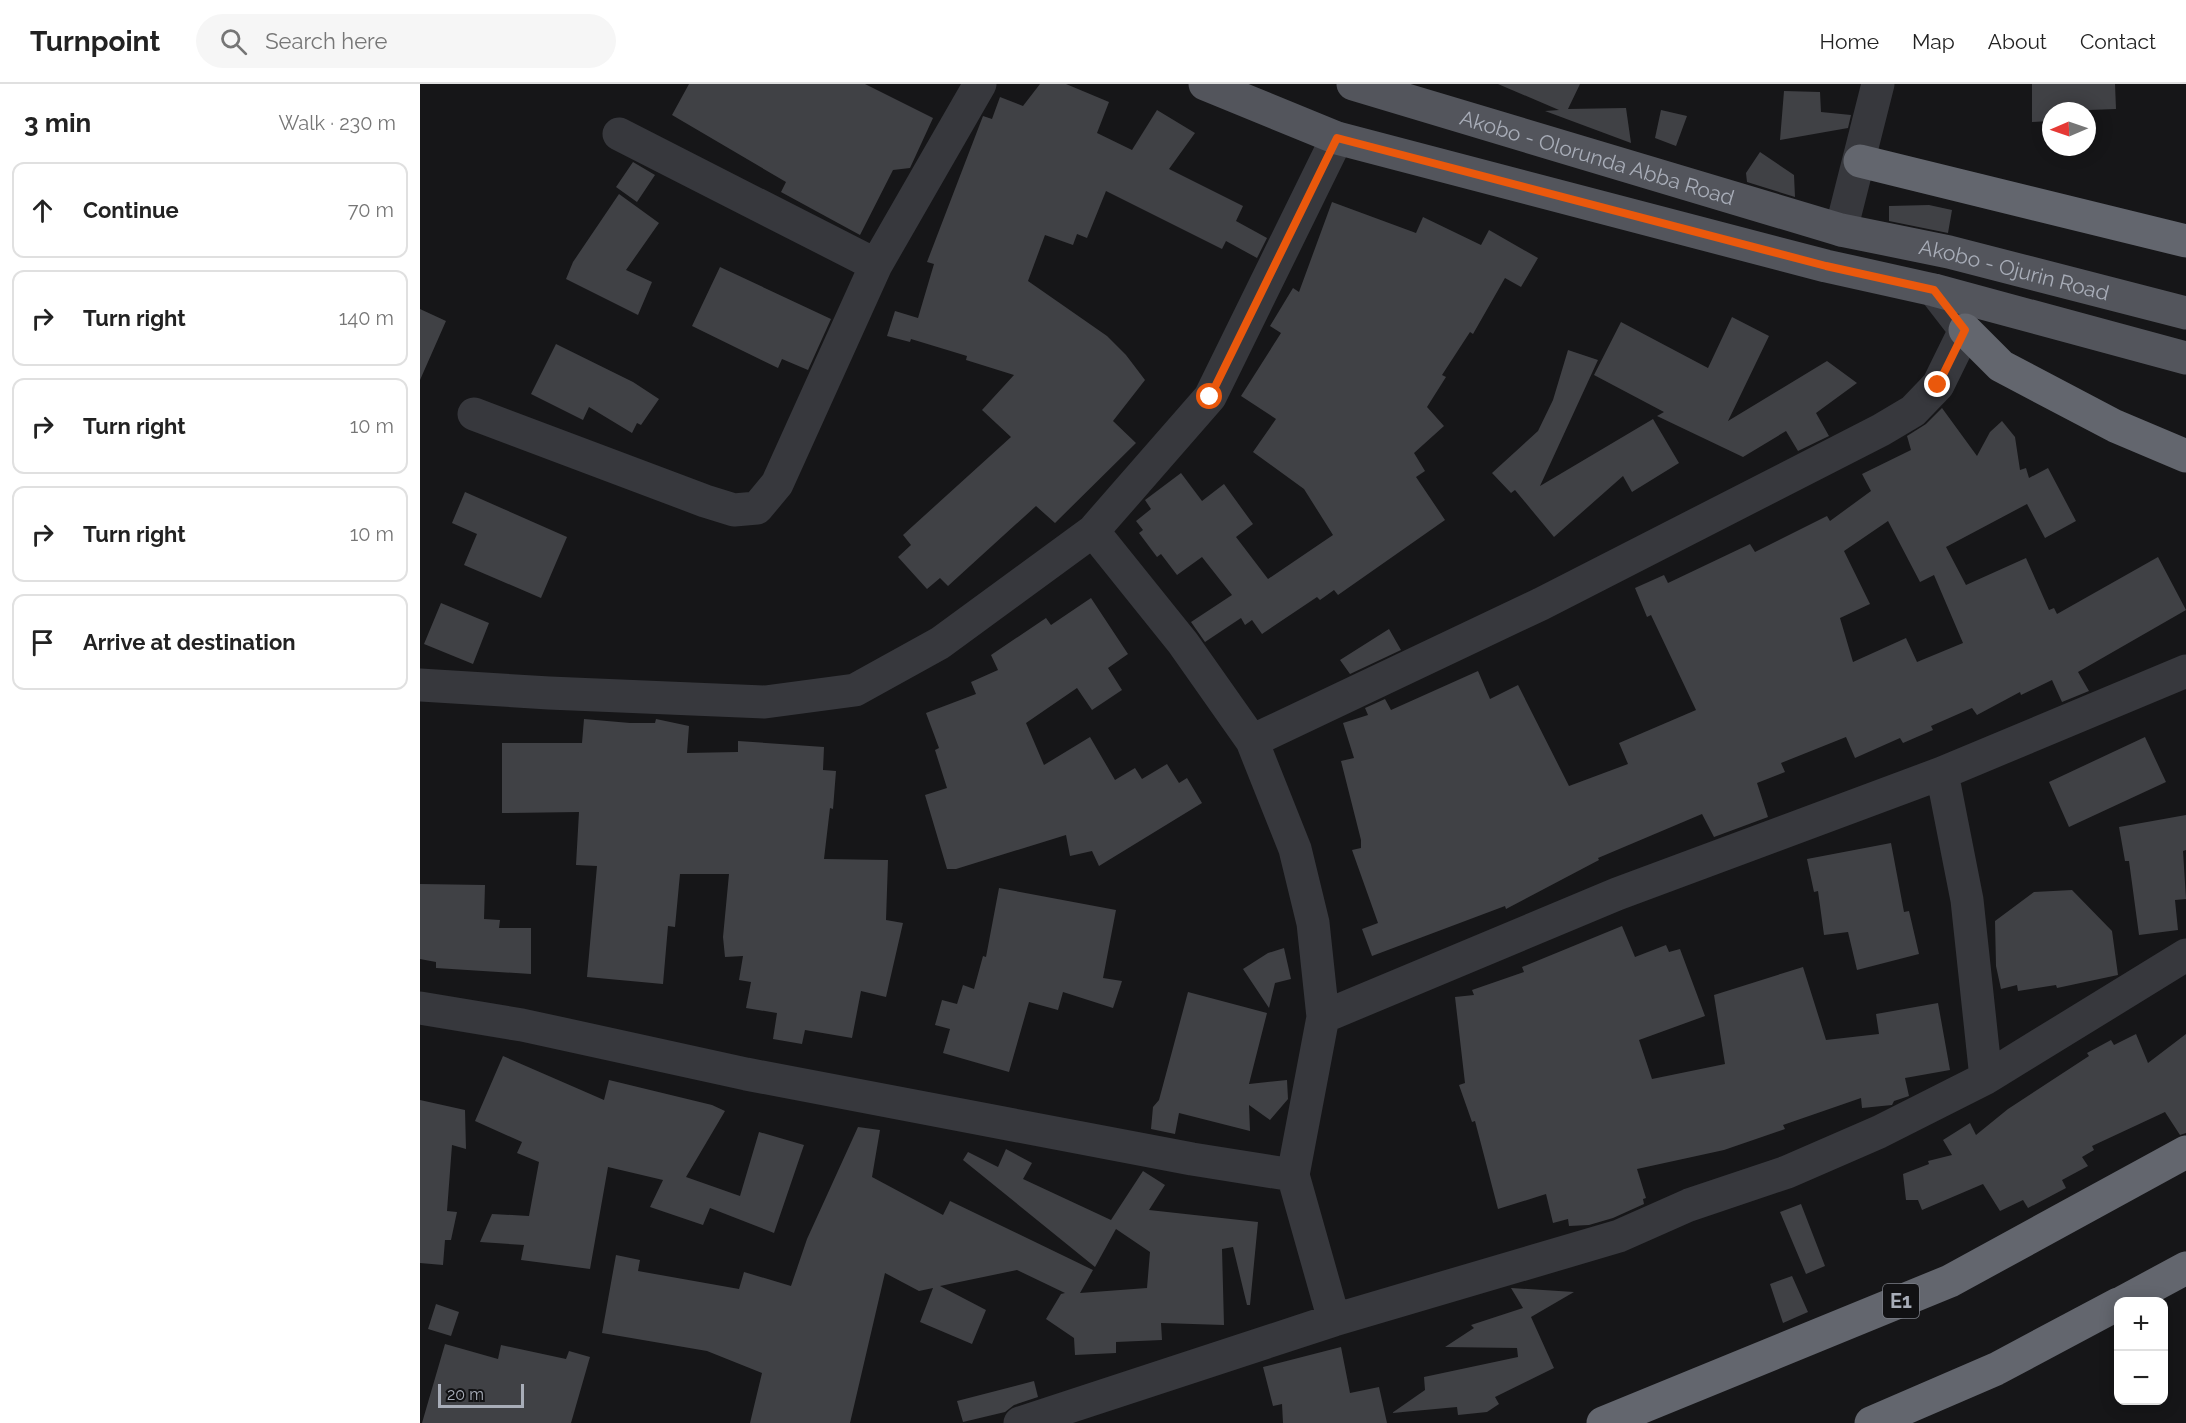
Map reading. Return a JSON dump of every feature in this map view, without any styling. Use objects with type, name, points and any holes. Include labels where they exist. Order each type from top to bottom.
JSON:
[{"type":"highway","points":[[1860,161],[2186,241]]},
{"type":"highway","points":[[1965,330],[2001,366],[2115,426],[2186,456]]},
{"type":"highway","name":"E1","points":[[1603,1423],[1950,1281],[2186,1152]]},
{"type":"highway","points":[[2132,1297],[2186,1268]]},
{"type":"highway","points":[[1871,1423],[1996,1369],[2114,1306]]},
{"type":"main road","name":"Akobo - Olorunda Abba Road","points":[[1205,84],[1337,138],[1826,266],[1934,290],[2186,358]]},
{"type":"main road","name":"Akobo - Olorunda Abba Road","points":[[1353,84],[1842,230]]},
{"type":"main road","name":"Akobo - Ojurin Road","points":[[1842,230],[1949,252],[2186,313]]},
{"type":"street","points":[[474,414],[705,501],[734,510],[757,508],[777,484],[876,265],[980,84]]},
{"type":"street","points":[[1842,230],[1878,84]]},
{"type":"street","points":[[620,134],[876,265]]},
{"type":"street","points":[[420,685],[765,702],[855,690],[940,643],[1093,531],[1210,397],[1337,138]]},
{"type":"street","points":[[1252,741],[1541,604],[1881,430],[1912,411],[1938,385],[1965,330],[1934,290]]},
{"type":"street","points":[[1093,531],[1182,643],[1252,741],[1295,849],[1313,923],[1323,1017],[1293,1175],[1334,1320]]},
{"type":"street","points":[[1323,1017],[1617,894],[1942,773],[2186,671]]},
{"type":"street","points":[[1942,773],[1967,900],[1986,1078]]},
{"type":"street","points":[[1020,1423],[1334,1320],[1619,1236],[1689,1205],[1787,1172],[1879,1132],[1986,1078],[2186,955]]},
{"type":"street","points":[[420,1008],[522,1025],[746,1074],[1192,1159],[1293,1175]]},
{"type":"building","points":[[689,84],[865,84],[933,118],[910,168],[893,170],[860,235],[781,192],[786,182],[672,115]]},
{"type":"building","points":[[1040,84],[1066,84],[1109,102],[1097,133],[1132,150],[1157,110],[1195,133],[1169,169],[1243,206],[1236,221],[1267,238],[1257,258],[1226,241],[1222,249],[1106,191],[1087,238],[1077,234],[1073,245],[1045,235],[1028,281],[1107,336],[1126,355],[1145,380],[1113,421],[1136,443],[1055,523],[1036,506],[948,586],[940,578],[927,589],[898,557],[911,545],[903,535],[1011,437],[982,410],[1014,375],[966,360],[967,356],[911,339],[910,342],[887,336],[895,311],[918,318],[934,264],[927,262],[983,116],[992,119],[1000,97],[1023,106]]},
{"type":"building","points":[[1498,84],[1580,84],[1568,109],[1626,108],[1631,143],[1545,111],[1559,110]]},
{"type":"building","points":[[2032,84],[2115,84],[2116,109],[2096,110],[2096,102],[2042,102],[2042,121],[2032,122]]},
{"type":"building","points":[[1784,91],[1820,92],[1821,112],[1851,115],[1848,128],[1780,140]]},
{"type":"building","points":[[1661,110],[1687,116],[1676,146],[1655,138]]},
{"type":"building","points":[[1760,152],[1794,175],[1795,197],[1747,182],[1746,173]]},
{"type":"building","points":[[633,162],[655,175],[637,202],[616,187]]},
{"type":"building","points":[[619,194],[659,223],[626,270],[652,282],[638,315],[566,279],[573,262]]},
{"type":"building","points":[[1332,202],[1416,233],[1423,217],[1481,245],[1489,230],[1538,258],[1521,287],[1505,278],[1473,334],[1470,332],[1442,375],[1446,377],[1427,407],[1444,426],[1414,453],[1425,471],[1416,477],[1445,520],[1338,595],[1334,590],[1320,600],[1317,597],[1262,634],[1252,620],[1245,625],[1241,618],[1205,642],[1191,622],[1232,595],[1202,557],[1177,575],[1161,554],[1157,557],[1139,533],[1143,530],[1136,521],[1151,509],[1145,500],[1181,473],[1202,501],[1224,484],[1253,524],[1236,537],[1268,579],[1333,535],[1304,489],[1253,452],[1276,419],[1241,396],[1281,333],[1270,326],[1293,288],[1299,292]]},
{"type":"building","points":[[1929,205],[1952,210],[1948,233],[1889,221],[1889,206]]},
{"type":"building","points":[[720,267],[831,319],[808,370],[782,359],[778,368],[692,326]]},
{"type":"building","points":[[420,309],[446,321],[420,380]]},
{"type":"building","points":[[1732,317],[1769,336],[1728,421],[1827,361],[1857,383],[1816,413],[1829,436],[1798,451],[1786,431],[1743,457],[1657,416],[1664,412],[1594,375],[1621,322],[1708,368]]},
{"type":"building","points":[[556,344],[633,382],[659,399],[641,425],[637,423],[632,433],[589,407],[583,420],[531,394]]},
{"type":"building","points":[[1568,350],[1598,360],[1540,486],[1653,419],[1679,463],[1632,492],[1623,476],[1554,537],[1515,490],[1511,493],[1492,473],[1538,431],[1553,400]]},
{"type":"building","points":[[1942,408],[1977,456],[1990,432],[2002,421],[2015,437],[2020,470],[2026,468],[2029,478],[2048,468],[2076,521],[2045,538],[2027,504],[1946,547],[1966,585],[2026,558],[2049,610],[2054,608],[2057,614],[2158,557],[2186,610],[2078,672],[2089,691],[2062,702],[2052,680],[2021,695],[2020,692],[1977,715],[1972,708],[1931,726],[1933,730],[1903,743],[1900,738],[1855,758],[1846,737],[1781,763],[1785,772],[1757,783],[1768,817],[1714,837],[1702,814],[1598,858],[1599,860],[1506,909],[1505,906],[1372,956],[1362,929],[1378,923],[1352,850],[1361,848],[1361,840],[1341,761],[1354,758],[1343,723],[1368,715],[1365,708],[1385,699],[1391,710],[1478,671],[1490,699],[1518,685],[1569,786],[1628,764],[1619,743],[1696,710],[1651,615],[1647,617],[1635,588],[1664,575],[1668,583],[1750,544],[1755,552],[1827,516],[1830,521],[1871,491],[1862,474],[1911,450],[1907,436],[1926,424]],"holes":[[[1888,521],[1920,582],[1934,575],[1963,643],[1917,662],[1906,638],[1853,662],[1840,618],[1870,604],[1844,551]]]},
{"type":"building","points":[[465,492],[567,537],[541,598],[464,565],[477,534],[452,523]]},
{"type":"building","points":[[1091,598],[1128,654],[1108,668],[1122,690],[1092,710],[1077,688],[1026,723],[1044,765],[1090,737],[1115,780],[1135,768],[1142,779],[1167,764],[1179,783],[1187,778],[1202,803],[1099,866],[1092,851],[1070,856],[1066,835],[956,869],[947,869],[925,795],[947,788],[935,750],[939,748],[926,713],[976,694],[971,682],[998,670],[991,655],[1046,618],[1051,625]]},
{"type":"building","points":[[441,603],[489,623],[473,664],[424,644]]},
{"type":"building","points":[[1389,629],[1401,650],[1350,674],[1340,660]]},
{"type":"building","points":[[584,719],[655,723],[656,719],[689,726],[687,753],[738,752],[738,741],[824,747],[823,770],[836,771],[833,809],[830,808],[824,859],[888,860],[886,920],[903,923],[886,997],[861,991],[852,1038],[805,1030],[802,1044],[773,1039],[777,1013],[746,1008],[751,982],[739,980],[743,956],[725,957],[723,937],[729,874],[680,874],[675,927],[668,926],[663,984],[587,977],[597,866],[576,865],[579,812],[502,813],[502,743],[582,743]]},
{"type":"building","points":[[2145,737],[2166,782],[2069,827],[2049,782]]},
{"type":"building","points":[[2186,815],[2186,850],[2183,851],[2186,899],[2175,900],[2178,930],[2139,935],[2129,861],[2125,861],[2119,827]]},
{"type":"building","points":[[1891,843],[1904,912],[1909,911],[1919,954],[1857,970],[1848,932],[1824,935],[1818,891],[1814,892],[1807,859]]},
{"type":"building","points":[[420,884],[485,885],[484,919],[500,920],[499,928],[531,928],[531,974],[436,968],[436,962],[420,959]]},
{"type":"building","points":[[999,888],[1116,910],[1103,978],[1122,981],[1113,1008],[1063,992],[1058,1010],[1029,1002],[1009,1072],[943,1053],[950,1029],[935,1025],[942,1000],[957,1004],[963,985],[974,989],[983,956],[986,957]]},
{"type":"building","points":[[2072,890],[2112,931],[2118,975],[2057,988],[2056,985],[2018,991],[2017,985],[2001,989],[1996,966],[1995,921],[2034,892]]},
{"type":"building","points":[[1622,926],[1635,957],[1666,945],[1669,952],[1680,949],[1705,1016],[1639,1040],[1652,1079],[1725,1064],[1714,995],[1803,967],[1826,1040],[1879,1034],[1876,1014],[1938,1003],[1950,1070],[1905,1078],[1909,1096],[1894,1101],[1892,1105],[1862,1108],[1861,1098],[1783,1125],[1785,1129],[1724,1150],[1637,1169],[1646,1198],[1643,1199],[1644,1204],[1613,1218],[1589,1225],[1569,1226],[1568,1219],[1553,1223],[1546,1194],[1498,1209],[1475,1121],[1472,1122],[1459,1085],[1465,1083],[1455,997],[1474,995],[1472,990],[1524,972],[1522,967]]},
{"type":"building","points":[[1284,948],[1291,979],[1275,983],[1269,1008],[1243,969],[1268,953]]},
{"type":"building","points":[[1188,992],[1267,1013],[1249,1084],[1287,1080],[1288,1099],[1270,1120],[1249,1105],[1250,1131],[1179,1113],[1175,1134],[1151,1129],[1153,1107],[1159,1100]]},
{"type":"building","points":[[2136,1034],[2148,1063],[2186,1034],[2186,1133],[2180,1135],[2165,1112],[2092,1146],[2094,1150],[2082,1157],[2088,1166],[2062,1180],[2066,1188],[2028,1208],[2023,1200],[2000,1211],[1983,1184],[1922,1210],[1918,1200],[1906,1200],[1903,1174],[1929,1164],[1928,1161],[1952,1155],[1943,1140],[1970,1123],[1976,1135],[2008,1109],[2089,1056],[2087,1053],[2111,1040],[2114,1045]]},
{"type":"building","points":[[503,1056],[604,1100],[609,1080],[712,1105],[725,1111],[686,1177],[740,1196],[759,1132],[804,1145],[774,1233],[710,1208],[703,1225],[650,1207],[663,1180],[608,1167],[590,1269],[521,1260],[524,1245],[480,1242],[492,1214],[529,1216],[539,1162],[517,1153],[522,1142],[475,1121]]},
{"type":"building","points":[[420,1100],[465,1110],[466,1149],[452,1145],[447,1211],[457,1212],[451,1240],[445,1240],[443,1265],[420,1263]]},
{"type":"building","points":[[858,1127],[880,1130],[872,1177],[943,1215],[950,1201],[1093,1270],[1080,1293],[1147,1288],[1150,1252],[1116,1229],[1095,1267],[963,1160],[968,1152],[998,1167],[1006,1149],[1032,1163],[1023,1179],[1111,1220],[1143,1171],[1165,1185],[1149,1210],[1258,1222],[1250,1305],[1247,1305],[1233,1247],[1222,1249],[1224,1325],[1161,1323],[1162,1340],[1116,1342],[1116,1353],[1075,1355],[1074,1338],[1046,1319],[1061,1294],[1065,1293],[1017,1270],[940,1286],[986,1310],[972,1344],[920,1322],[933,1288],[919,1291],[885,1273],[850,1423],[750,1423],[762,1373],[707,1351],[602,1333],[616,1255],[640,1260],[638,1271],[739,1289],[744,1272],[791,1286],[807,1239]]},
{"type":"building","points":[[1801,1204],[1825,1266],[1806,1274],[1780,1212]]},
{"type":"building","points":[[1792,1276],[1808,1312],[1783,1323],[1770,1284]]},
{"type":"building","points":[[1511,1288],[1574,1292],[1531,1317],[1554,1368],[1495,1397],[1499,1404],[1487,1412],[1458,1415],[1457,1407],[1392,1413],[1425,1390],[1424,1377],[1518,1357],[1517,1348],[1445,1347],[1474,1328],[1471,1325],[1523,1308]]},
{"type":"building","points":[[436,1304],[459,1312],[451,1336],[428,1329]]},
{"type":"building","points":[[445,1344],[498,1359],[501,1345],[566,1359],[569,1351],[590,1357],[571,1423],[422,1423]]},
{"type":"building","points":[[1341,1347],[1350,1393],[1379,1387],[1387,1423],[1283,1423],[1282,1404],[1273,1406],[1263,1367]]},
{"type":"building","points":[[1034,1381],[1038,1397],[1014,1405],[1005,1412],[963,1422],[957,1401]]},
{"type":"route","points":[[1210,397],[1337,138],[1826,266],[1934,290],[1965,330],[1938,385]]}]
